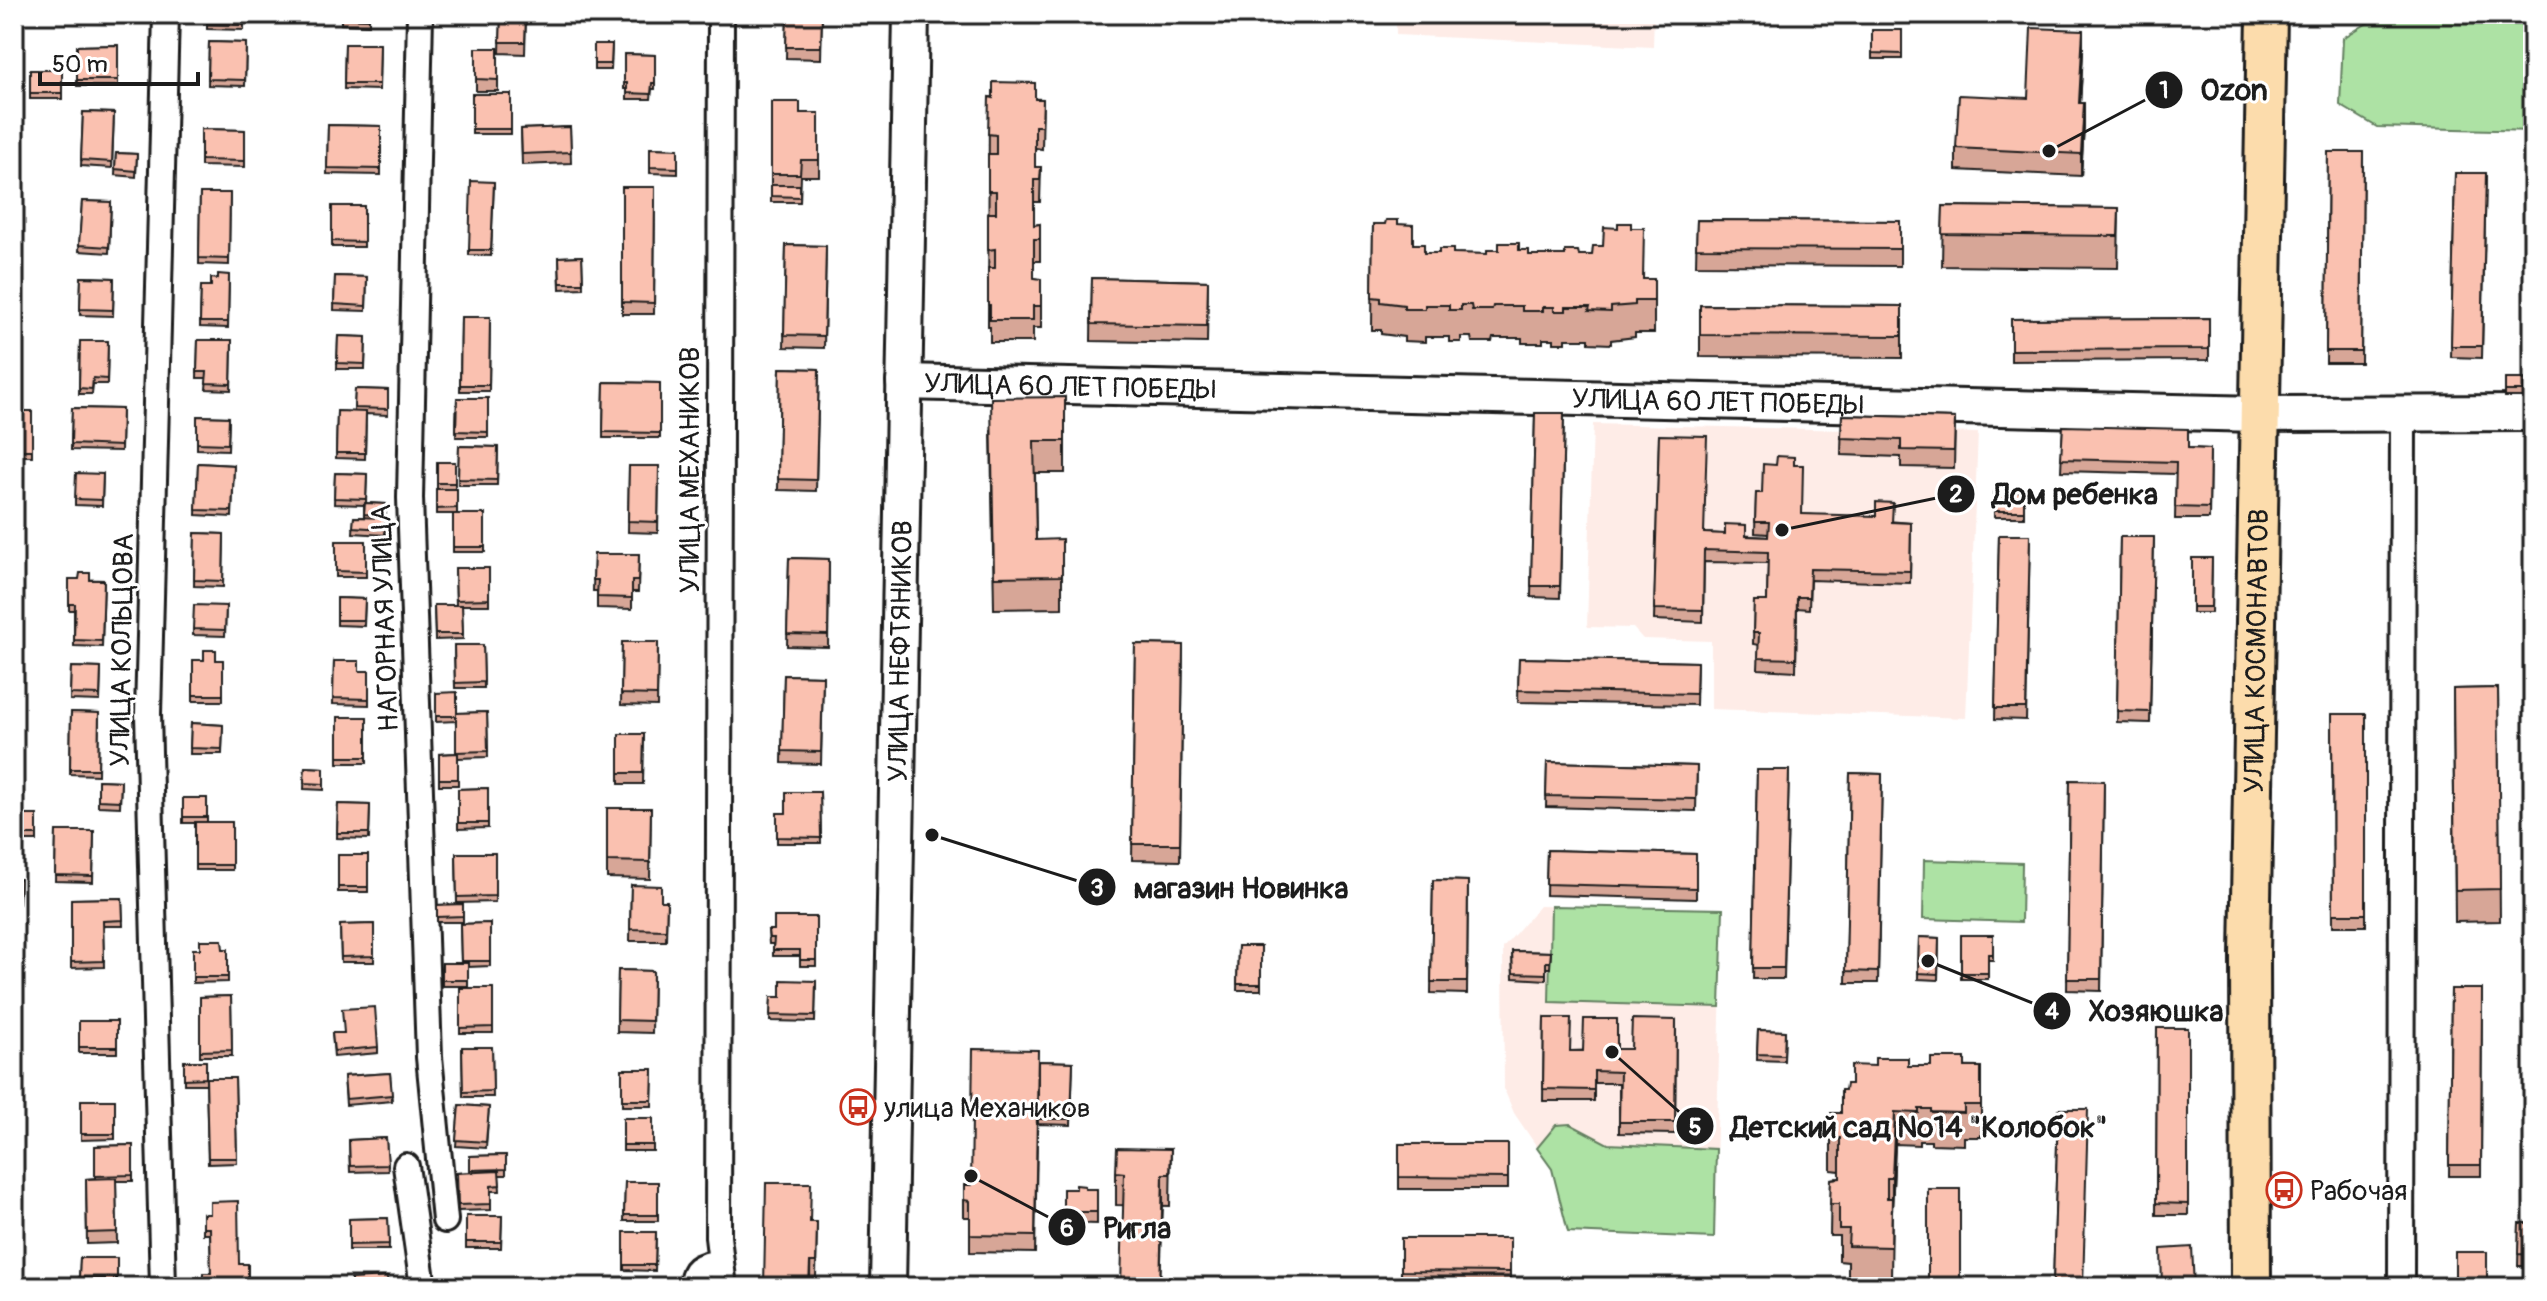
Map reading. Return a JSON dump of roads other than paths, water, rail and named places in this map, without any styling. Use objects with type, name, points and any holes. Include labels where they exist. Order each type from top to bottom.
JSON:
[{"type":"main road","name":"УЛИЦА КОСМОНАВТОВ","points":[[2251,1287],[2250,955],[2267,14]]},
{"type":"street","name":"УЛИЦА КОЛЬЦОВА","points":[[163,1287],[148,714],[166,14]]},
{"type":"street","name":"НАГОРНАЯ УЛИЦА","points":[[420,14],[410,498],[429,1057],[445,1220]]},
{"type":"street","name":"УЛИЦА МЕХАНИКОВ","points":[[721,14],[718,1237],[724,1287]]},
{"type":"street","name":"УЛИЦА НЕФТЯНИКОВ","points":[[888,1287],[911,14]]},
{"type":"street","name":"УЛИЦА 60 ЛЕТ ПОБЕДЫ","points":[[904,382],[2260,414],[2533,413]]},
{"type":"street","points":[[2401,1287],[2403,414]]},
{"type":"street","points":[[406,1166],[423,1287]]},
{"type":"street","points":[[692,1287],[692,1276],[696,1270],[721,1262]]},
{"type":"place","name":"Ozon","points":[[2049,151]]},
{"type":"place","name":"Дом ребенка","points":[[1782,530]]},
{"type":"place","name":"магазин Новинка","points":[[932,835]]},
{"type":"place","name":"Хозяюшка","points":[[1928,961]]},
{"type":"place","name":"Детский сад №14 \"Колобок\"","points":[[1612,1052]]},
{"type":"place","name":"улица Механиков","points":[[858,1107]]},
{"type":"place","name":"Ригла","points":[[971,1176]]},
{"type":"place","name":"Рабочая","points":[[2284,1190]]}]
